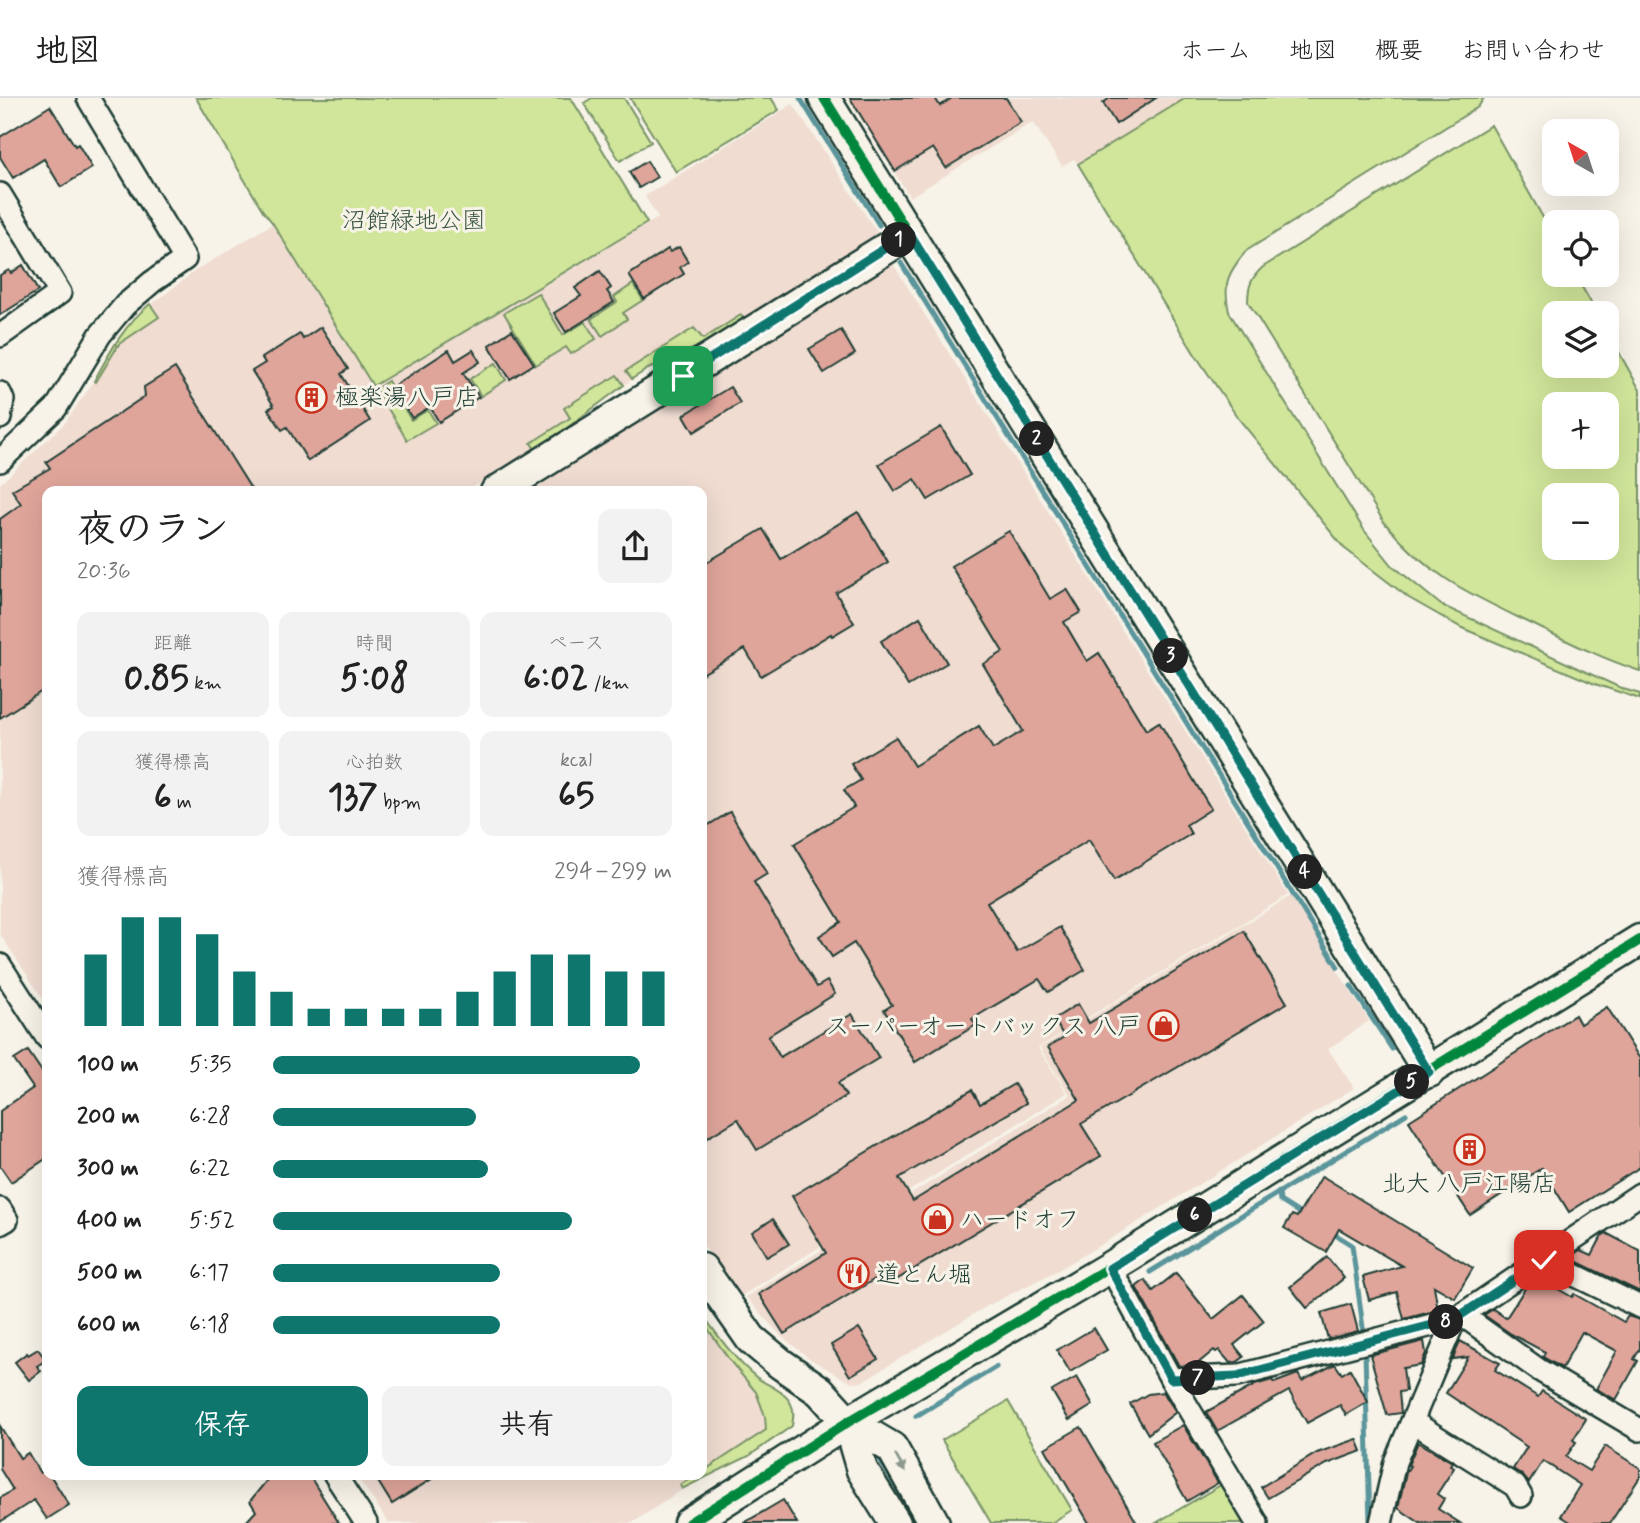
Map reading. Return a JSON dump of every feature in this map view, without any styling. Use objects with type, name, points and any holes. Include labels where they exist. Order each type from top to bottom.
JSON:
[{"type":"street","points":[[0,461],[56,408],[100,335],[125,304],[185,259],[88,98]]},
{"type":"street","points":[[824,98],[1429,1072]]},
{"type":"street","points":[[0,194],[60,293],[0,336]]},
{"type":"street","points":[[506,486],[909,233]]},
{"type":"street","points":[[0,393],[3,400],[0,418]]},
{"type":"street","points":[[689,1523],[848,1422],[1110,1268],[1640,940]]},
{"type":"street","points":[[0,965],[42,1030]]},
{"type":"street","points":[[1171,1379],[1237,1376],[1459,1317],[1640,1194]]},
{"type":"street","points":[[0,1209],[7,1220],[0,1224]]},
{"type":"street","points":[[1544,1260],[1640,1307]]},
{"type":"street","points":[[1110,1268],[1171,1379],[1257,1523]]},
{"type":"street","points":[[707,1276],[751,1339],[820,1391],[848,1422],[892,1448],[934,1523]]},
{"type":"street","points":[[1381,1523],[1395,1462],[1459,1317]]},
{"type":"street","points":[[1459,1317],[1539,1370],[1640,1430]]},
{"type":"street","points":[[848,1422],[862,1470],[895,1523]]},
{"type":"street","points":[[1413,1422],[1515,1486],[1521,1496]]},
{"type":"street","points":[[338,1480],[366,1523]]},
{"type":"shaded area","points":[[848,98],[1186,98],[1078,164],[1074,159],[1062,166],[1033,122],[910,197]]},
{"type":"shaded area","points":[[793,104],[878,234],[702,345],[648,369],[564,430],[475,486],[42,486],[42,997],[0,934],[0,484],[65,423],[94,381],[116,340],[132,320],[195,271],[272,224],[373,387],[658,218],[645,196]]},
{"type":"shaded area","points":[[892,262],[1288,895],[1038,1048],[1067,1093],[741,1296],[707,1251],[707,486],[534,486]]},
{"type":"shaded area","points":[[1291,896],[1369,1021],[1328,1049],[1354,1088],[1060,1269],[987,1306],[861,1382],[846,1380],[812,1360],[782,1337],[746,1297],[1070,1095],[1040,1048]]},
{"type":"shaded area","points":[[707,1321],[734,1356],[758,1378],[779,1391],[791,1404],[794,1415],[792,1426],[749,1456],[707,1476]]},
{"type":"shaded area","points":[[359,1480],[698,1480],[632,1523],[389,1523]]},
{"type":"green space","name":"沼館緑地公園","points":[[196,98],[571,98],[647,223],[373,386]]},
{"type":"green space","points":[[592,98],[624,98],[651,142],[620,161],[584,103]]},
{"type":"green space","points":[[630,98],[771,98],[779,110],[676,172]]},
{"type":"green space","points":[[1186,98],[1484,98],[1478,107],[1246,251],[1228,279],[1226,293],[1229,312],[1364,530],[1392,565],[1441,605],[1623,689],[1640,694],[1640,699],[1595,684],[1462,628],[1409,598],[1344,548],[1238,418],[1194,353],[1078,164]]},
{"type":"green space","points":[[1491,125],[1542,216],[1542,287],[1582,287],[1590,301],[1542,301],[1542,378],[1619,378],[1619,352],[1640,390],[1640,671],[1585,649],[1470,593],[1434,571],[1401,541],[1384,522],[1248,302],[1251,283],[1263,267]]},
{"type":"green space","points":[[633,284],[643,300],[623,313],[627,319],[602,336],[591,319],[617,302],[614,297]]},
{"type":"green space","points":[[538,293],[563,335],[585,322],[596,339],[571,354],[566,347],[536,365],[504,313]]},
{"type":"green space","points":[[150,304],[159,317],[119,344],[96,382],[94,381],[125,330]]},
{"type":"green space","points":[[741,315],[744,320],[702,345],[632,379],[626,371],[694,328],[703,339]]},
{"type":"green space","points":[[496,363],[506,380],[481,396],[470,379]]},
{"type":"green space","points":[[617,375],[624,385],[535,449],[531,443],[570,418],[564,408]]},
{"type":"green space","points":[[388,381],[411,420],[428,410],[436,423],[407,440],[376,389]]},
{"type":"green space","points":[[707,1321],[741,1363],[788,1399],[793,1412],[792,1426],[749,1456],[707,1477],[707,1469],[766,1430],[765,1416],[756,1392],[707,1327]]},
{"type":"green space","points":[[1008,1401],[1072,1510],[1051,1523],[991,1523],[942,1440]]},
{"type":"green space","points":[[688,1480],[700,1480],[682,1489],[680,1485]]},
{"type":"green space","points":[[1226,1482],[1247,1523],[1156,1523]]},
{"type":"building","points":[[850,98],[935,98],[940,106],[952,98],[1006,98],[1021,122],[946,168],[933,148],[895,171]]},
{"type":"building","points":[[1110,98],[1156,98],[1116,124],[1103,103]]},
{"type":"building","points":[[50,106],[92,168],[61,187],[44,159],[13,178],[0,157],[0,137]]},
{"type":"building","points":[[647,161],[657,177],[639,188],[629,172]]},
{"type":"building","points":[[679,247],[688,262],[680,267],[684,274],[644,299],[629,275],[668,249],[670,252]]},
{"type":"building","points":[[23,265],[38,291],[0,315],[0,275],[9,270],[11,273]]},
{"type":"building","points":[[600,271],[611,288],[607,291],[614,302],[566,332],[554,313],[581,296],[575,288]]},
{"type":"building","name":"極楽湯八戸店","points":[[321,327],[348,369],[341,374],[370,421],[308,461],[287,427],[282,430],[268,409],[274,406],[252,371],[265,363],[262,358],[300,334],[303,339]]},
{"type":"building","points":[[512,330],[534,364],[510,379],[489,345]]},
{"type":"building","points":[[841,330],[855,354],[824,373],[809,349]]},
{"type":"building","points":[[449,350],[455,361],[473,350],[480,362],[463,373],[479,397],[439,422],[430,407],[412,418],[392,387]]},
{"type":"building","points":[[175,368],[249,486],[42,486],[42,691],[0,718],[0,519],[21,504],[12,490],[50,468],[46,462],[145,396],[144,387]]},
{"type":"building","points":[[730,387],[740,403],[694,432],[684,415]]},
{"type":"building","points":[[941,427],[970,475],[928,500],[915,479],[895,491],[879,464]]},
{"type":"building","points":[[858,512],[888,562],[836,593],[854,623],[761,676],[745,649],[707,671],[707,562],[763,529],[781,559]]},
{"type":"building","points":[[1009,531],[1050,599],[1067,589],[1081,612],[1064,622],[1087,661],[1099,653],[1146,730],[1159,722],[1211,809],[1186,825],[1191,834],[1114,881],[1089,840],[987,902],[1017,952],[1060,927],[1085,970],[1048,992],[1039,979],[972,1019],[976,1025],[915,1062],[884,1010],[892,1005],[854,943],[832,957],[819,936],[841,922],[794,844],[854,807],[844,790],[861,780],[851,764],[896,737],[914,766],[979,726],[993,749],[1023,731],[983,664],[1003,652],[951,566]]},
{"type":"building","points":[[920,617],[947,663],[908,686],[881,641]]},
{"type":"building","points":[[730,812],[767,874],[754,882],[817,987],[827,981],[835,994],[768,1036],[780,1057],[852,1014],[879,1058],[838,1083],[846,1096],[757,1150],[738,1119],[707,1138],[707,826]]},
{"type":"building","points":[[1244,931],[1287,1003],[1081,1124],[1101,1156],[891,1283],[885,1273],[784,1334],[759,1294],[826,1253],[792,1196],[972,1090],[980,1104],[1014,1084],[1026,1103],[899,1178],[913,1201],[1079,1100],[1048,1047],[1064,1037],[1054,1019],[1078,1004],[1089,1023]]},
{"type":"building","points":[[1607,1007],[1640,1059],[1640,1167],[1569,1212],[1542,1168],[1470,1215],[1409,1121],[1575,1015],[1580,1024]]},
{"type":"building","points":[[28,1051],[42,1072],[42,1161],[11,1182],[0,1166],[0,1111],[33,1088],[14,1060]]},
{"type":"building","points":[[1322,1176],[1473,1268],[1455,1298],[1434,1286],[1438,1310],[1404,1319],[1397,1292],[1369,1300],[1363,1277],[1402,1266],[1339,1229],[1326,1252],[1284,1228],[1292,1215],[1297,1217]]},
{"type":"building","points":[[773,1219],[789,1244],[767,1257],[752,1232]]},
{"type":"building","points":[[1606,1233],[1640,1251],[1640,1292],[1569,1258],[1581,1250],[1592,1255]]},
{"type":"building","points":[[1327,1257],[1344,1278],[1307,1308],[1290,1287]]},
{"type":"building","points":[[1176,1273],[1213,1319],[1243,1295],[1264,1321],[1234,1345],[1244,1357],[1230,1363],[1219,1350],[1214,1350],[1196,1365],[1179,1366],[1136,1287],[1145,1280],[1153,1291]]},
{"type":"building","points":[[1539,1278],[1624,1322],[1628,1316],[1640,1320],[1640,1349],[1634,1359],[1638,1361],[1616,1400],[1596,1389],[1617,1351],[1582,1332],[1562,1368],[1543,1357],[1545,1352],[1511,1334],[1484,1315],[1493,1309],[1506,1318],[1526,1287]]},
{"type":"building","points":[[1351,1304],[1358,1331],[1328,1339],[1321,1313]]},
{"type":"building","points":[[859,1328],[878,1359],[850,1376],[831,1345]]},
{"type":"building","points":[[1094,1328],[1107,1350],[1070,1372],[1057,1350]]},
{"type":"building","points":[[1424,1341],[1426,1353],[1421,1365],[1403,1368],[1406,1391],[1399,1392],[1401,1413],[1387,1415],[1370,1355]]},
{"type":"building","points":[[1460,1341],[1500,1363],[1495,1370],[1538,1397],[1542,1391],[1586,1419],[1566,1457],[1589,1471],[1605,1446],[1640,1468],[1640,1477],[1610,1523],[1572,1523],[1561,1516],[1580,1485],[1543,1461],[1529,1483],[1513,1469],[1527,1447],[1446,1393],[1468,1357],[1453,1359]]},
{"type":"building","points":[[38,1349],[42,1354],[42,1363],[37,1366],[41,1371],[29,1380],[15,1362],[27,1353],[28,1355]]},
{"type":"building","points":[[1335,1364],[1342,1374],[1350,1369],[1368,1402],[1346,1415],[1340,1405],[1307,1423],[1289,1391],[1217,1431],[1206,1412],[1255,1385],[1272,1380],[1274,1383],[1298,1374],[1302,1381]]},
{"type":"building","points":[[1077,1377],[1093,1405],[1069,1420],[1052,1391]]},
{"type":"building","points":[[1163,1392],[1176,1412],[1148,1434],[1130,1404],[1148,1394]]},
{"type":"building","points":[[1183,1425],[1218,1483],[1187,1501],[1153,1442]]},
{"type":"building","points":[[0,1426],[20,1458],[28,1453],[40,1473],[42,1472],[42,1480],[53,1480],[69,1505],[47,1519],[34,1500],[0,1522],[0,1498],[13,1490],[0,1469]]},
{"type":"building","points":[[1081,1427],[1137,1523],[1089,1523],[1045,1448]]},
{"type":"building","points":[[1357,1439],[1362,1451],[1327,1464],[1268,1498],[1261,1487],[1317,1453]]},
{"type":"building","points":[[1418,1442],[1452,1462],[1450,1465],[1454,1468],[1437,1494],[1444,1499],[1438,1509],[1460,1523],[1420,1523],[1398,1508],[1406,1472],[1410,1466],[1408,1465]]},
{"type":"building","points":[[267,1480],[312,1480],[339,1523],[245,1523],[256,1511],[250,1501]]},
{"type":"building","points":[[377,1480],[430,1480],[392,1504]]},
{"type":"building","points":[[783,1500],[797,1523],[744,1523]]},
{"type":"waterway","points":[[800,98],[879,225]]},
{"type":"waterway","points":[[901,263],[1338,967]]},
{"type":"waterway","points":[[1351,986],[1392,1049]]},
{"type":"waterway","points":[[1150,1272],[1406,1114]]},
{"type":"waterway","points":[[1279,1192],[1280,1201],[1304,1216]]},
{"type":"waterway","points":[[1331,1232],[1352,1245],[1364,1335]]},
{"type":"waterway","points":[[1365,1353],[1370,1523]]},
{"type":"waterway","points":[[916,1416],[996,1367]]},
{"type":"waterway","points":[[880,1460],[916,1520]]},
{"type":"cycle path","points":[[824,98],[1429,1072]]},
{"type":"cycle path","points":[[689,1523],[848,1422],[1110,1267],[1640,940]]},
{"type":"place","name":"極楽湯八戸店","points":[[312,397]]},
{"type":"place","name":"スーパーオートバックス 八戸","points":[[1164,1026]]},
{"type":"place","name":"北大 八戸江陽店","points":[[1469,1149]]},
{"type":"place","name":"ハードオフ","points":[[937,1219]]},
{"type":"place","name":"道とん堀","points":[[853,1274]]},
{"type":"route","points":[[683,376],[909,233],[1429,1072],[1110,1268],[1171,1379],[1237,1376],[1455,1319],[1544,1260]]}]
